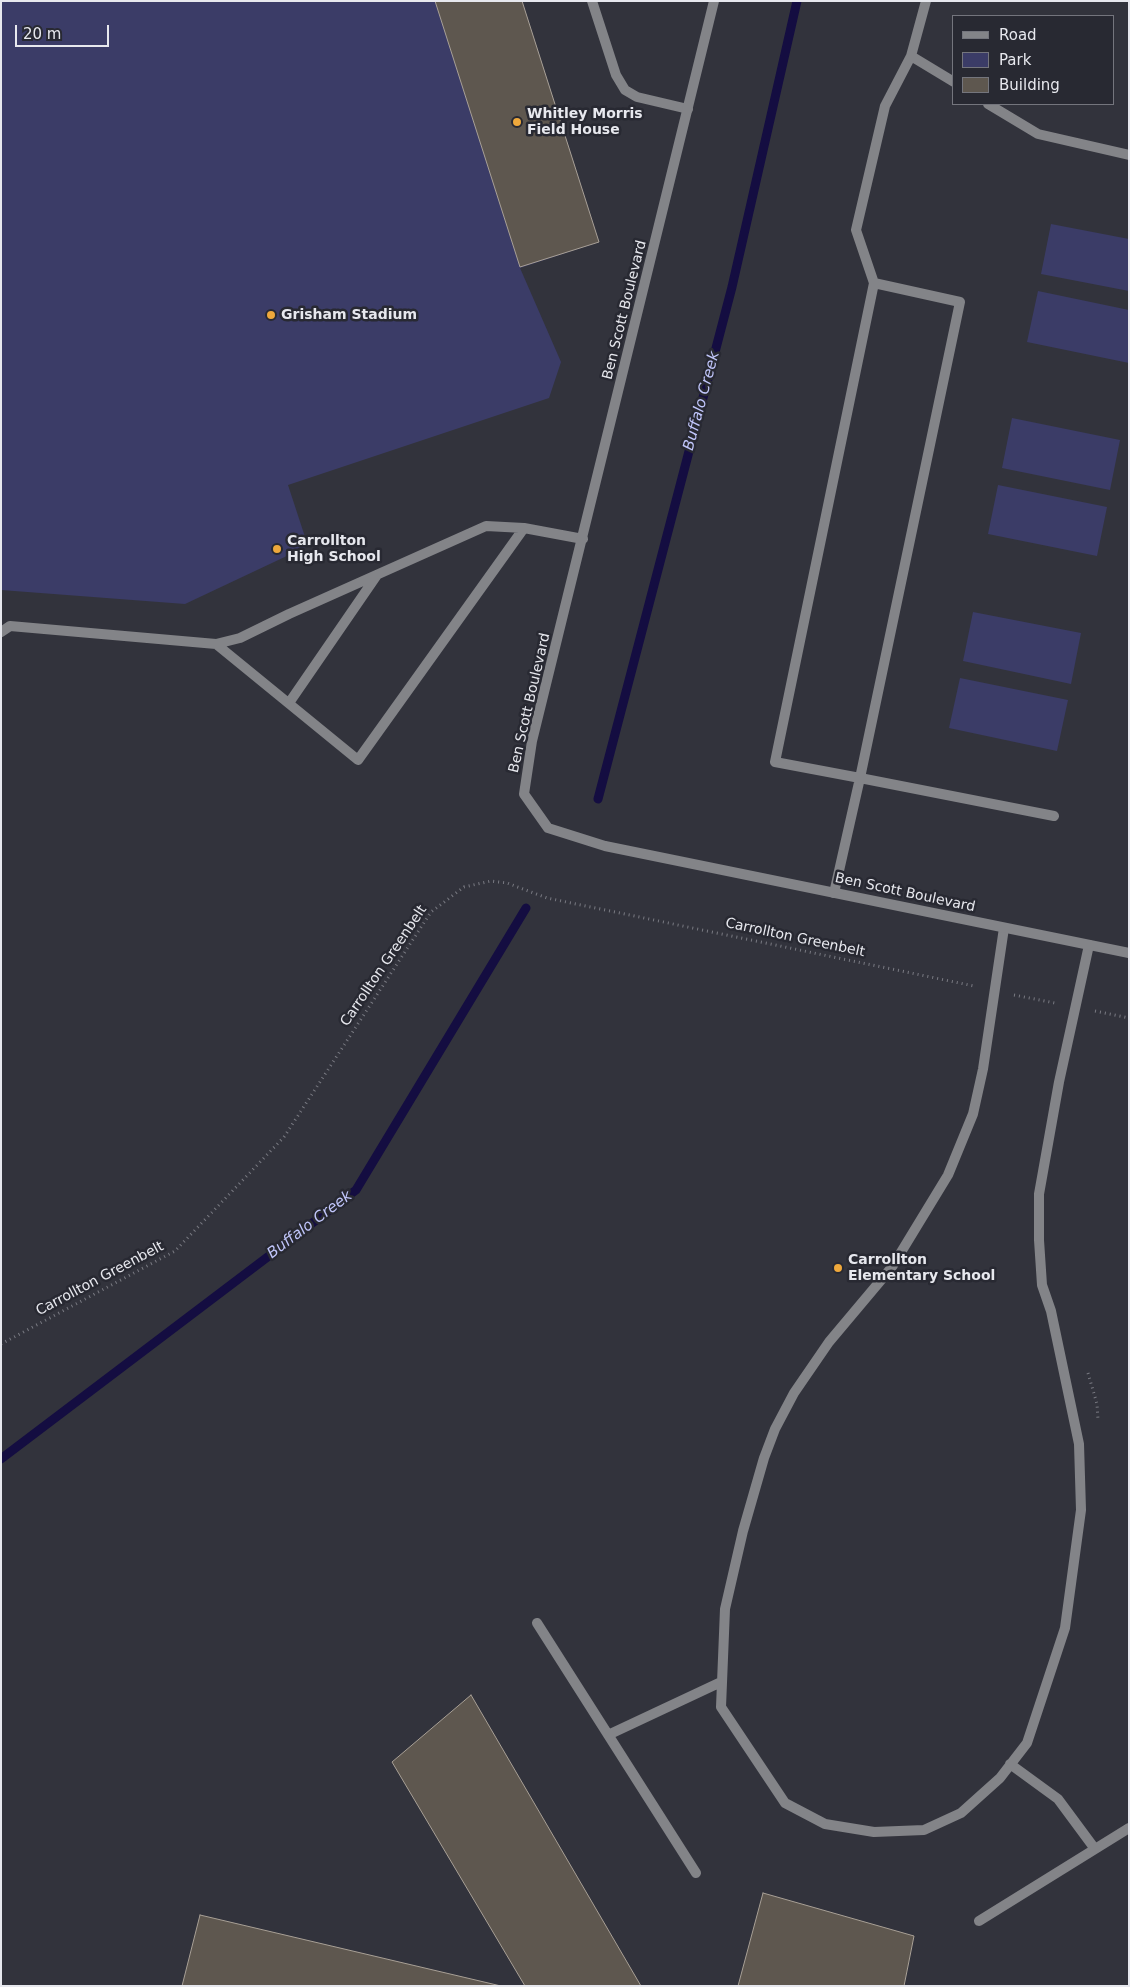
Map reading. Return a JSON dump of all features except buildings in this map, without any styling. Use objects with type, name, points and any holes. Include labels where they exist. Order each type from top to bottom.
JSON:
[{"type":"street","points":[[592,1],[616,75],[625,90],[636,97],[688,109]]},
{"type":"street","name":"Ben Scott Boulevard","points":[[714,1],[532,741],[524,794],[548,828],[605,846],[1129,953]]},
{"type":"street","points":[[926,1],[911,56],[885,106],[856,230],[874,283],[775,762],[1054,816]]},
{"type":"street","points":[[911,56],[952,81]]},
{"type":"street","points":[[990,105],[1038,134],[1129,155]]},
{"type":"street","points":[[834,893],[960,302],[874,283]]},
{"type":"street","points":[[4,628],[216,644],[240,638],[486,526],[524,528],[583,539]]},
{"type":"street","points":[[216,644],[358,760],[524,528]]},
{"type":"street","points":[[289,704],[377,575]]},
{"type":"street","points":[[1004,928],[973,1114],[948,1175],[892,1267],[829,1342],[794,1393],[775,1429],[764,1458],[746,1522],[725,1608],[721,1707],[785,1803],[825,1824],[874,1832],[924,1830],[961,1814],[1000,1778],[1027,1743],[1065,1628],[1082,1510],[1080,1444],[1051,1311],[1042,1284],[1039,1240],[1040,1194],[1075,1007],[1089,945]]},
{"type":"street","points":[[537,1623],[696,1873]]},
{"type":"street","points":[[608,1735],[721,1682]]},
{"type":"street","points":[[1010,1764],[1058,1799],[1095,1849]]},
{"type":"street","points":[[979,1921],[1129,1828]]},
{"type":"path","name":"Carrollton Greenbelt","points":[[1,1344],[175,1251],[284,1137],[431,912],[464,887],[492,881],[507,883],[547,898],[1129,1018]]},
{"type":"green space","name":"Grisham Stadium","points":[[1,1],[522,1],[599,242],[520,268],[561,362],[549,398],[288,485],[308,546],[185,604],[1,590]]},
{"type":"green space","points":[[1051,224],[1129,239],[1129,291],[1041,274]]},
{"type":"green space","points":[[1038,291],[1129,310],[1129,363],[1027,342]]},
{"type":"green space","points":[[1012,418],[1120,440],[1110,490],[1002,468]]},
{"type":"green space","points":[[998,485],[1107,507],[1097,556],[988,534]]},
{"type":"green space","points":[[973,612],[1081,633],[1071,684],[963,661]]},
{"type":"green space","points":[[960,678],[1068,700],[1057,751],[949,728]]},
{"type":"waterway","name":"Buffalo Creek","points":[[598,799],[732,287],[797,1]]},
{"type":"waterway","name":"Buffalo Creek","points":[[1,1459],[356,1190],[526,908]]},
{"type":"place","name":"Whitley Morris Field House","points":[[517,122]]},
{"type":"place","name":"Grisham Stadium","points":[[271,315]]},
{"type":"place","name":"Carrollton High School","points":[[277,549]]},
{"type":"place","name":"Carrollton Elementary School","points":[[838,1268]]}]
